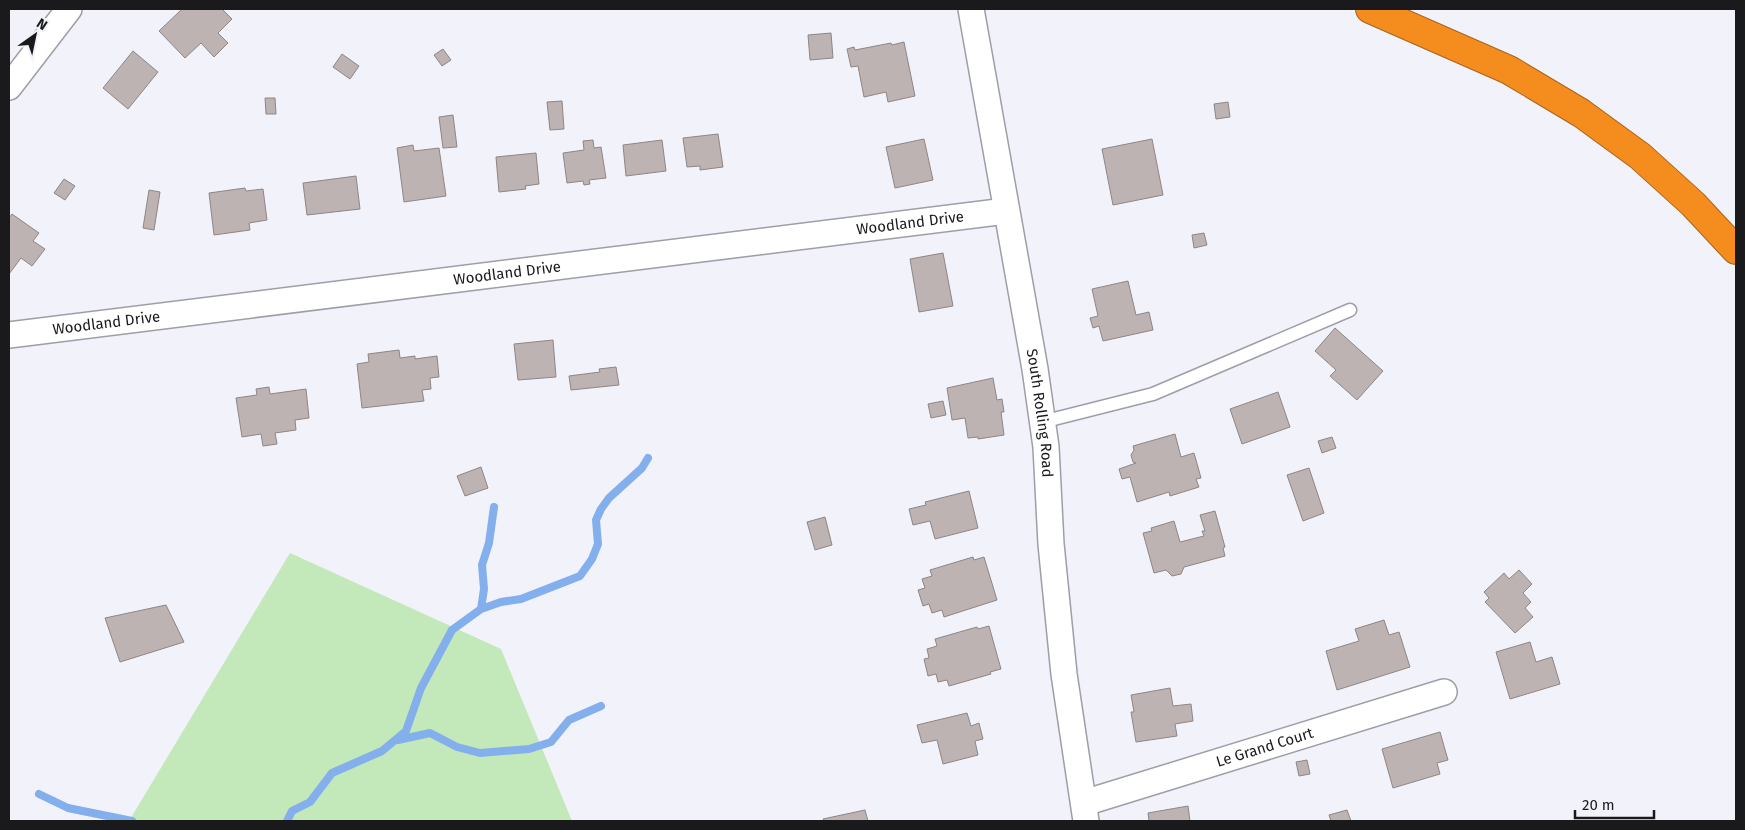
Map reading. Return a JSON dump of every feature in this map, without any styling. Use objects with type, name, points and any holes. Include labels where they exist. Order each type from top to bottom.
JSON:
[{"type":"highway","points":[[1370,9],[1509,70],[1581,113],[1640,156],[1693,204],[1736,250]]},
{"type":"street","points":[[9,87],[69,9]]},
{"type":"street","name":"South Rolling Road","points":[[971,9],[1035,369],[1046,447],[1051,544],[1064,674],[1085,812]]},
{"type":"street","name":"Woodland Drive","points":[[9,335],[1006,211]]},
{"type":"street","name":"Le Grand Court","points":[[1085,812],[1444,692]]},
{"type":"lane","points":[[1042,422],[1153,394],[1350,310]]},
{"type":"green space","points":[[290,553],[501,649],[572,821],[129,821]]},
{"type":"building","points":[[182,9],[222,9],[232,19],[218,33],[228,43],[214,57],[201,43],[185,58],[159,31]]},
{"type":"building","points":[[831,33],[833,58],[810,60],[808,35]]},
{"type":"building","points":[[904,42],[915,96],[888,102],[886,92],[864,97],[858,66],[851,67],[847,49],[854,47],[855,50]]},
{"type":"building","points":[[443,49],[451,60],[442,66],[434,55]]},
{"type":"building","points":[[133,51],[158,72],[128,109],[103,88]]},
{"type":"building","points":[[342,54],[359,66],[350,79],[333,67]]},
{"type":"building","points":[[265,98],[275,98],[276,114],[266,114]]},
{"type":"building","points":[[562,101],[564,129],[550,130],[547,102]]},
{"type":"building","points":[[1228,102],[1230,117],[1216,119],[1214,104]]},
{"type":"building","points":[[453,115],[457,147],[443,148],[439,117]]},
{"type":"building","points":[[718,134],[723,167],[700,170],[700,166],[687,167],[683,138]]},
{"type":"building","points":[[924,139],[933,180],[895,188],[886,147]]},
{"type":"building","points":[[1152,139],[1163,195],[1113,205],[1102,149]]},
{"type":"building","points":[[593,140],[594,148],[601,147],[606,178],[589,180],[590,184],[584,185],[583,181],[567,183],[563,153],[584,150],[583,141]]},
{"type":"building","points":[[662,140],[666,171],[626,176],[623,145]]},
{"type":"building","points":[[413,145],[414,151],[439,148],[446,196],[404,202],[397,148]]},
{"type":"building","points":[[536,153],[539,184],[525,186],[526,189],[499,192],[496,157]]},
{"type":"building","points":[[356,176],[360,209],[307,215],[303,183]]},
{"type":"building","points":[[64,179],[75,186],[65,200],[54,193]]},
{"type":"building","points":[[245,188],[246,191],[263,189],[267,220],[249,223],[250,230],[214,235],[209,193]]},
{"type":"building","points":[[149,190],[160,192],[154,230],[143,228]]},
{"type":"building","points":[[12,214],[39,233],[33,241],[45,249],[32,266],[21,258],[9,274],[9,218]]},
{"type":"building","points":[[1204,233],[1207,245],[1194,248],[1192,235]]},
{"type":"building","points":[[943,253],[953,306],[919,312],[910,259]]},
{"type":"building","points":[[1128,281],[1136,315],[1149,312],[1153,330],[1103,341],[1099,326],[1093,328],[1090,318],[1098,316],[1092,289]]},
{"type":"building","points":[[1335,328],[1383,371],[1357,400],[1330,376],[1336,370],[1315,351]]},
{"type":"building","points":[[553,340],[556,377],[518,380],[514,344]]},
{"type":"building","points":[[399,350],[400,358],[415,356],[415,359],[437,356],[439,377],[430,378],[431,389],[422,390],[424,401],[362,408],[357,364],[369,362],[368,354]]},
{"type":"building","points":[[616,367],[619,385],[571,390],[569,376],[600,372],[599,369]]},
{"type":"building","points":[[993,378],[997,400],[1002,399],[1004,412],[1001,412],[1004,435],[978,439],[978,437],[968,438],[965,418],[952,420],[947,388]]},
{"type":"building","points":[[269,387],[270,394],[306,389],[309,418],[295,420],[296,430],[275,433],[277,444],[263,446],[261,434],[242,437],[236,398],[257,395],[256,389]]},
{"type":"building","points":[[1278,392],[1290,427],[1242,444],[1230,409]]},
{"type":"building","points":[[943,401],[946,415],[931,418],[928,404]]},
{"type":"building","points":[[1175,434],[1181,457],[1194,453],[1201,478],[1196,479],[1199,487],[1170,496],[1169,492],[1137,502],[1130,477],[1122,479],[1119,469],[1136,463],[1133,462],[1131,455],[1134,450],[1133,446]]},
{"type":"building","points":[[1332,437],[1336,448],[1322,453],[1318,441]]},
{"type":"building","points":[[481,467],[488,488],[465,496],[457,476]]},
{"type":"building","points":[[1309,468],[1324,513],[1303,521],[1287,475]]},
{"type":"building","points":[[969,491],[978,528],[935,539],[930,521],[913,525],[909,509],[926,505],[925,502]]},
{"type":"building","points":[[1215,511],[1225,547],[1223,548],[1225,556],[1184,567],[1181,574],[1172,576],[1166,570],[1154,573],[1143,533],[1152,531],[1151,528],[1174,521],[1180,542],[1204,536],[1202,531],[1205,531],[1200,515]]},
{"type":"building","points":[[825,517],[832,545],[815,550],[807,522]]},
{"type":"building","points":[[973,557],[974,560],[984,557],[997,600],[944,617],[942,610],[932,613],[929,604],[923,606],[918,590],[925,588],[922,579],[932,576],[930,570]]},
{"type":"building","points":[[1519,570],[1532,584],[1523,593],[1531,602],[1525,608],[1533,617],[1515,633],[1485,602],[1489,598],[1484,592],[1504,573],[1509,579]]},
{"type":"building","points":[[166,605],[184,642],[120,662],[105,618]]},
{"type":"building","points":[[1384,620],[1389,635],[1399,632],[1410,667],[1337,690],[1326,651],[1359,641],[1355,629]]},
{"type":"building","points":[[989,626],[1001,669],[990,672],[991,674],[949,686],[947,680],[938,682],[936,674],[928,676],[924,659],[929,658],[927,649],[937,646],[935,639],[977,627],[978,629]]},
{"type":"building","points":[[1530,642],[1536,662],[1552,657],[1560,684],[1510,699],[1496,652]]},
{"type":"building","points":[[1170,688],[1173,706],[1191,704],[1193,721],[1175,724],[1177,736],[1136,742],[1131,712],[1134,712],[1131,695]]},
{"type":"building","points":[[967,713],[971,726],[979,723],[983,739],[975,741],[978,755],[943,764],[937,740],[922,743],[917,725]]},
{"type":"building","points":[[1440,732],[1448,760],[1437,763],[1440,774],[1393,788],[1382,749]]},
{"type":"building","points":[[1307,760],[1310,774],[1299,776],[1296,762]]},
{"type":"building","points":[[1188,806],[1190,821],[1149,821],[1148,813]]},
{"type":"building","points":[[865,810],[868,821],[824,821],[823,819]]},
{"type":"building","points":[[1347,810],[1351,821],[1331,821],[1329,815]]},
{"type":"waterway","points":[[287,821],[292,811],[310,802],[332,773],[382,751],[406,731],[421,688],[452,630],[481,609],[501,602],[521,599],[580,576],[592,559],[598,544],[596,520],[601,509],[609,498],[642,468],[648,458]]},
{"type":"waterway","points":[[481,609],[484,589],[482,565],[489,543],[494,507]]},
{"type":"waterway","points":[[398,740],[430,733],[457,747],[480,753],[529,749],[551,742],[569,720],[601,706]]},
{"type":"waterway","points":[[39,794],[68,808],[132,821]]}]
